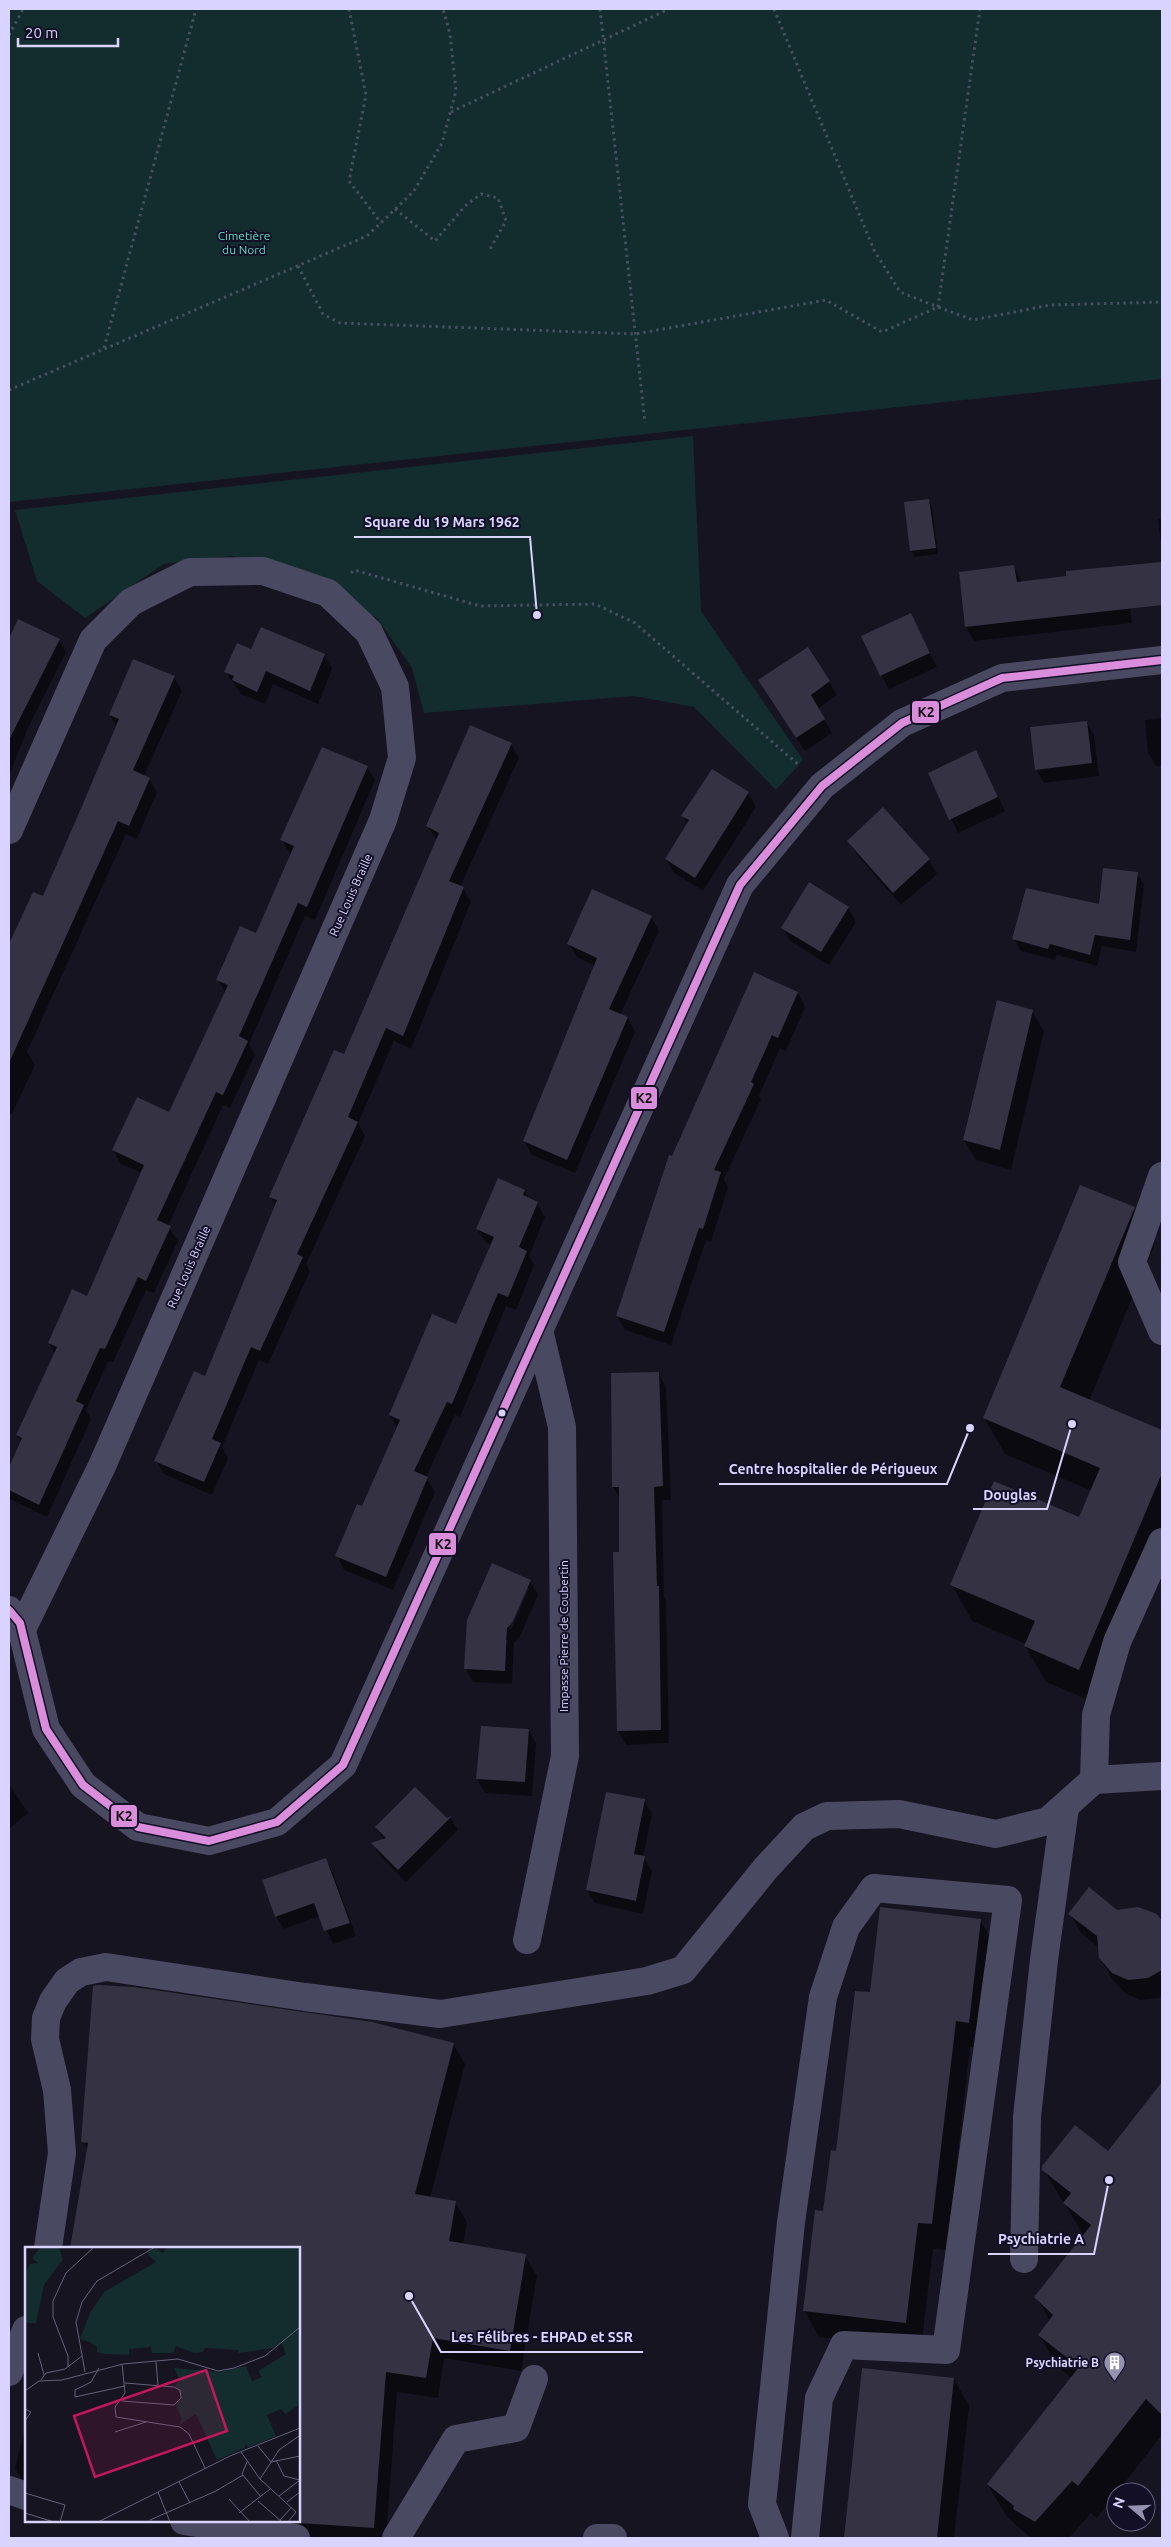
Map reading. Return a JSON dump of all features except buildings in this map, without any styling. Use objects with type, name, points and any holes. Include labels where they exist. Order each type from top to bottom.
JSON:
[{"type":"street","name":"Rue Louis Braille","points":[[9,830],[93,640],[131,602],[190,572],[263,571],[328,593],[368,632],[395,687],[402,758],[383,820],[102,1466],[16,1620]]},
{"type":"street","points":[[16,1620],[46,1729],[83,1785],[138,1826],[209,1841],[277,1822],[343,1765],[740,885],[822,786],[902,723],[1002,678],[1162,660]]},
{"type":"street","points":[[1162,1176],[1132,1262],[1162,1331]]},
{"type":"street","name":"Impasse Pierre de Coubertin","points":[[527,1940],[565,1756],[562,1427],[539,1330]]},
{"type":"street","points":[[1094,1780],[1096,1715],[1117,1642],[1162,1542]]},
{"type":"street","points":[[48,2247],[62,2153],[57,2090],[45,2039],[46,2018],[53,2001],[67,1981],[82,1972],[106,1967],[305,1997],[440,2014],[647,1981],[683,1970],[766,1868],[804,1827],[827,1816],[899,1814],[996,1834],[1048,1822],[1094,1780],[1162,1776]]},
{"type":"street","points":[[1024,2259],[1026,2118],[1044,1960],[1065,1807]]},
{"type":"street","points":[[775,2538],[762,2504],[791,2222],[823,1998],[846,1927],[874,1888],[1008,1900],[946,2350],[844,2345],[819,2398],[805,2538]]},
{"type":"street","points":[[9,2372],[25,2332]]},
{"type":"street","points":[[396,2538],[456,2439],[516,2428],[534,2379]]},
{"type":"street","points":[[9,2490],[25,2496]]},
{"type":"street","points":[[191,2522],[296,2538]]},
{"type":"street","points":[[597,2538],[613,2538]]},
{"type":"path","points":[[9,34],[22,9]]},
{"type":"path","points":[[104,348],[196,9]]},
{"type":"path","points":[[349,9],[366,95],[349,180],[381,222]]},
{"type":"path","points":[[9,390],[366,236],[414,192],[442,143],[456,91],[450,34],[443,9]]},
{"type":"path","points":[[600,9],[645,423]]},
{"type":"path","points":[[451,112],[669,9]]},
{"type":"path","points":[[774,9],[874,250],[900,292],[973,320],[1051,305],[1162,302]]},
{"type":"path","points":[[938,307],[980,9]]},
{"type":"path","points":[[395,209],[435,241],[464,206],[481,194],[498,198],[506,221],[490,249]]},
{"type":"path","points":[[298,266],[323,314],[340,323],[636,334],[826,300],[882,332],[938,307]]},
{"type":"path","points":[[328,593],[354,570],[480,606],[595,604],[636,623],[822,786]]},
{"type":"green space","name":"Cimetière du Nord","points":[[9,9],[1162,9],[1162,379],[9,502]]},
{"type":"green space","points":[[693,436],[701,611],[803,760],[776,790],[694,707],[634,696],[424,713],[412,668],[377,618],[292,571],[232,556],[164,564],[85,618],[37,581],[15,510]]},
{"type":"transit line","name":"K2","points":[[9,1610],[20,1623],[46,1729],[83,1785],[138,1827],[209,1841],[277,1822],[343,1765],[740,885],[822,786],[902,723],[1002,678],[1162,660]]},
{"type":"place","name":"Square du 19 Mars 1962","points":[[537,615]]},
{"type":"place","name":"Douglas","points":[[1072,1424]]},
{"type":"place","name":"Centre hospitalier de Périgueux","points":[[970,1428]]},
{"type":"place","name":"Psychiatrie A","points":[[1109,2180]]},
{"type":"place","name":"Les Félibres - EHPAD et SSR","points":[[409,2296]]},
{"type":"place","name":"Psychiatrie B","points":[[1115,2382]]}]
